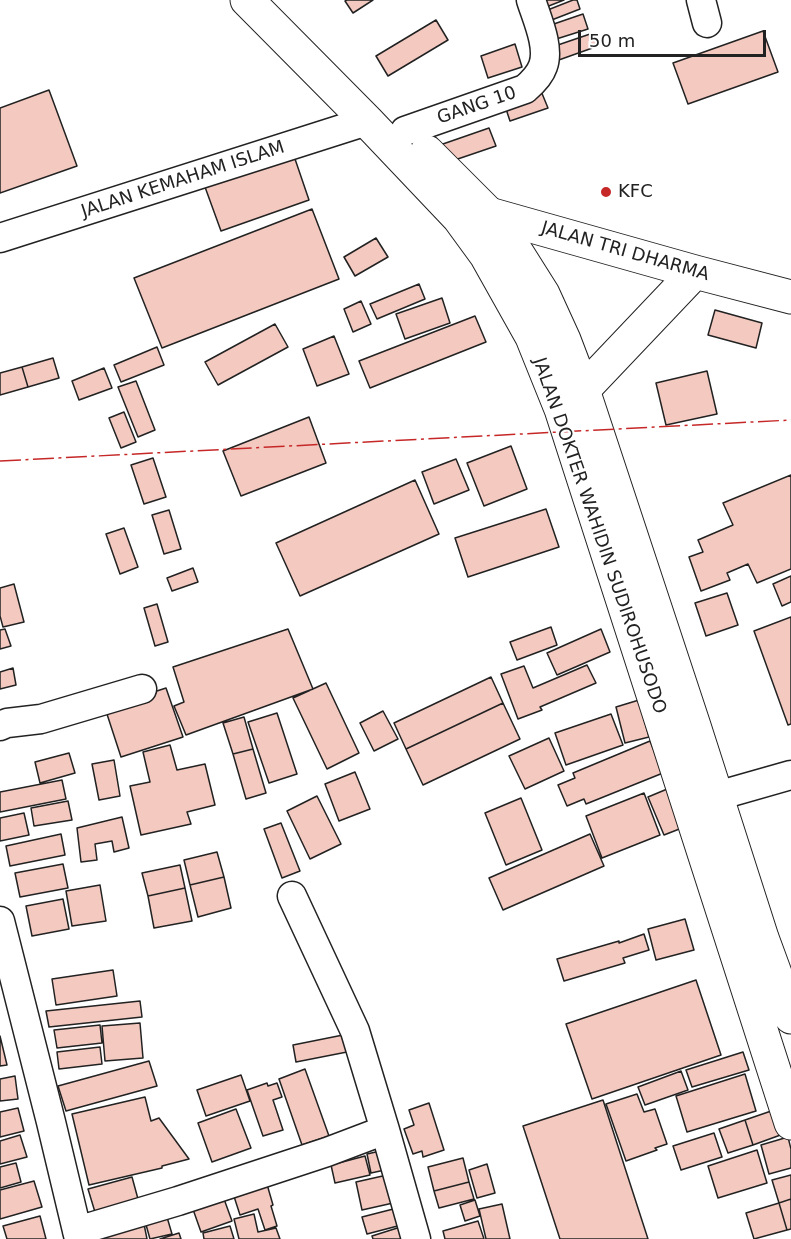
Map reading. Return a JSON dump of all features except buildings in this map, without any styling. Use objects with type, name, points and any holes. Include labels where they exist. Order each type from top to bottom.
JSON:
[{"type":"main road","name":"JALAN DOKTER WAHIDIN SUDIROHUSODO","points":[[247,0],[367,121],[474,216]]},
{"type":"main road","name":"JALAN DOKTER WAHIDIN SUDIROHUSODO","points":[[277,0],[405,131],[474,216],[486,255],[532,337],[572,400],[717,796],[762,938],[791,1017]]},
{"type":"main road","name":"JALAN TRI DHARMA","points":[[474,216],[791,297]]},
{"type":"main road","points":[[572,400],[695,272]]},
{"type":"main road","name":"JALAN DOKTER WAHIDIN SUDIROHUSODO","points":[[572,400],[791,1123]]},
{"type":"street","name":"GANG 10","points":[[405,131],[525,89],[532,82],[543,66],[545,45],[531,0]]},
{"type":"street","name":"JALAN KEMAHAM ISLAM","points":[[0,238],[367,121]]},
{"type":"street","points":[[0,726],[41,719],[142,689]]},
{"type":"street","points":[[717,796],[791,775]]},
{"type":"street","points":[[292,896],[356,1031],[416,1239]]},
{"type":"street","points":[[0,921],[78,1235],[327,1152],[385,1130]]},
{"type":"power","points":[[0,461],[791,420]]},
{"type":"place","name":"KFC","points":[[606,192]]}]
